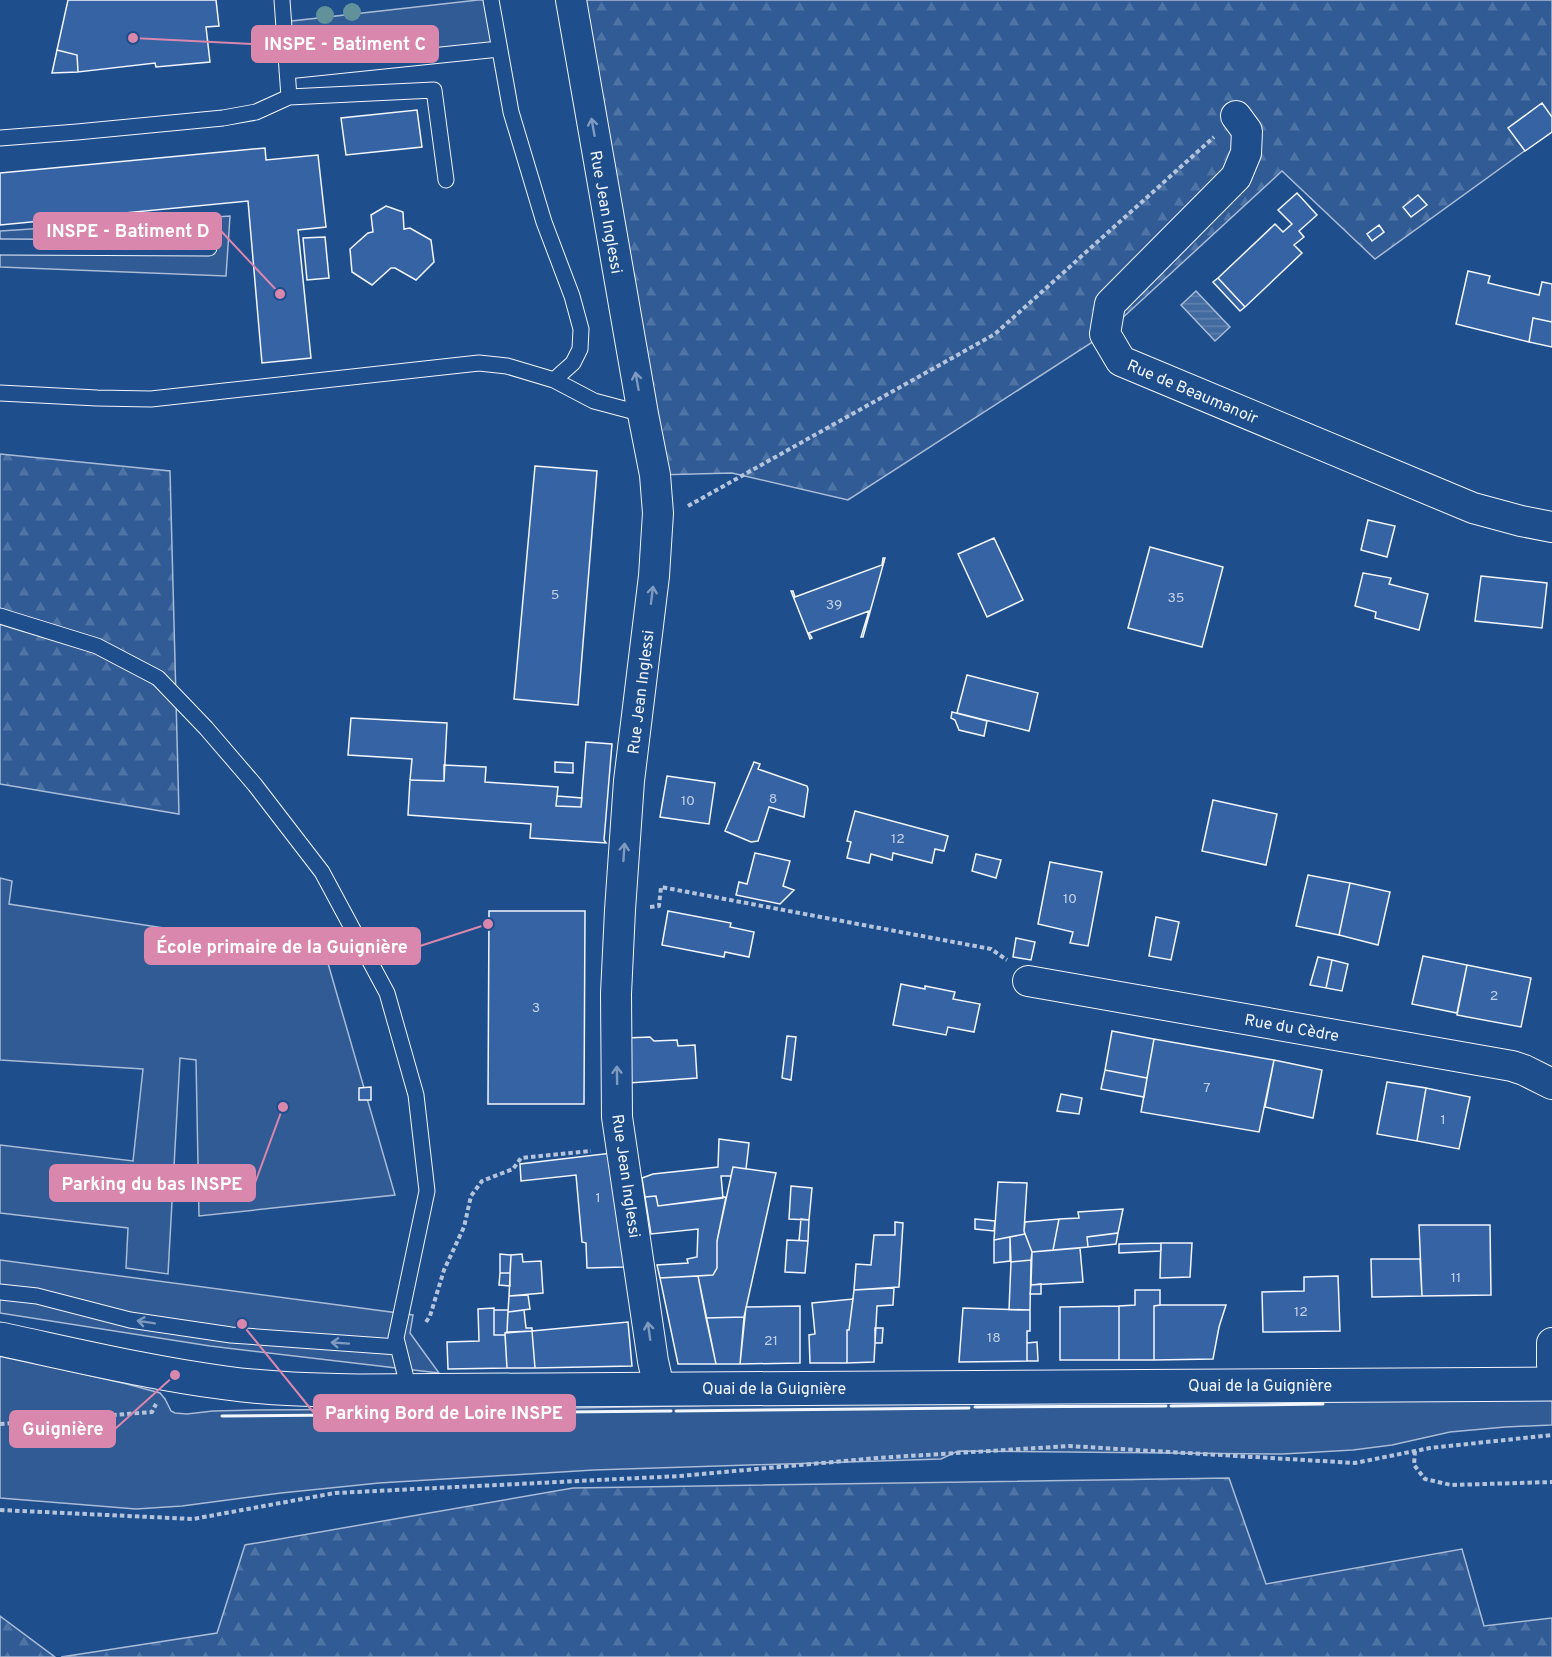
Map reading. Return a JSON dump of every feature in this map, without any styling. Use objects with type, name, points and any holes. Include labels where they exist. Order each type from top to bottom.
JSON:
[{"type":"main road","name":"Quai de la Guignière","points":[[0,1339],[175,1375],[295,1390],[1552,1384]]},
{"type":"street","name":"Rue Jean Inglessi","points":[[571,0],[642,414],[655,475],[658,513],[654,576],[629,781],[616,994],[617,1117],[659,1388]]},
{"type":"street","name":"Rue de Beaumanoir","points":[[1236,116],[1247,131],[1246,153],[1236,177],[1110,304],[1105,333],[1121,361],[1473,508],[1552,527]]},
{"type":"street","name":"Rue du Cèdre","points":[[1028,981],[1512,1066],[1552,1084]]},
{"type":"street","points":[[1552,1343],[1552,1365]]},
{"type":"lane","points":[[282,0],[289,97]]},
{"type":"lane","points":[[491,0],[511,112],[544,222],[572,296],[581,329],[580,349],[573,363],[554,380]]},
{"type":"lane","points":[[287,71],[499,49]]},
{"type":"lane","points":[[0,138],[223,118],[256,112],[289,97],[434,90],[446,180]]},
{"type":"lane","points":[[0,247],[209,248]]},
{"type":"lane","points":[[0,393],[151,399],[479,363],[507,366],[554,380],[594,401],[642,414]]},
{"type":"lane","points":[[0,616],[97,646],[158,678],[206,728],[255,785],[322,872],[387,993],[416,1095],[427,1191],[397,1342],[409,1390]]},
{"type":"lane","points":[[0,1292],[37,1296],[130,1320],[231,1335],[397,1342]]},
{"type":"path","points":[[658,513],[692,505],[995,334],[1236,116]]},
{"type":"path","points":[[620,910],[659,906],[661,887],[991,949],[1017,968],[1028,981]]},
{"type":"path","points":[[397,1342],[417,1332],[430,1316],[444,1270],[464,1227],[471,1196],[482,1181],[513,1169],[520,1158],[622,1148]]},
{"type":"path","points":[[0,1424],[152,1412],[175,1375]]},
{"type":"path","points":[[0,1510],[193,1519],[335,1492],[680,1476],[877,1458],[1069,1446],[1355,1463],[1430,1448],[1552,1436]]},
{"type":"path","points":[[1414,1451],[1414,1465],[1425,1479],[1451,1485],[1552,1482]]},
{"type":"shaded area","points":[[491,0],[499,49],[287,71],[283,22]]},
{"type":"shaded area","points":[[230,216],[226,276],[0,267],[0,231]]},
{"type":"shaded area","points":[[1196,291],[1230,327],[1215,341],[1181,305]]},
{"type":"shaded area","points":[[0,878],[12,881],[9,904],[325,953],[395,1195],[199,1216],[196,1060],[180,1058],[168,1274],[126,1268],[128,1228],[0,1213],[0,1145],[133,1161],[143,1069],[0,1060]]},
{"type":"shaded area","points":[[0,1260],[413,1315],[410,1333],[439,1373],[210,1346],[0,1313]]},
{"type":"shaded area","points":[[0,1355],[160,1393],[171,1411],[187,1414],[255,1410],[1552,1397],[1552,1425],[1450,1432],[1392,1445],[1353,1450],[1283,1454],[958,1451],[941,1459],[594,1470],[379,1483],[182,1506],[136,1509],[0,1498]]},
{"type":"green space","points":[[571,0],[1552,0],[1552,131],[1375,259],[1282,171],[1105,334],[848,500],[732,473],[655,475]]},
{"type":"green space","points":[[0,454],[170,471],[179,814],[0,784]]},
{"type":"green space","points":[[1229,1478],[1266,1584],[1462,1549],[1484,1626],[1552,1618],[1552,1657],[61,1657],[217,1633],[245,1545],[573,1488]]},
{"type":"green space","points":[[0,1616],[55,1657],[0,1657]]},
{"type":"building","points":[[68,0],[216,0],[219,26],[206,27],[210,62],[156,67],[155,63],[78,72],[77,55],[57,50]]},
{"type":"building","points":[[57,50],[77,55],[78,72],[52,73]]},
{"type":"building","points":[[1542,103],[1552,117],[1552,132],[1525,151],[1508,128]]},
{"type":"building","points":[[417,110],[422,147],[346,155],[341,118]]},
{"type":"building","points":[[265,148],[266,160],[318,155],[326,227],[298,230],[311,358],[262,363],[248,201],[0,225],[0,173]]},
{"type":"building","points":[[1297,193],[1317,215],[1299,231],[1304,237],[1294,245],[1302,253],[1245,307],[1218,278],[1275,224],[1283,232],[1292,224],[1278,210]]},
{"type":"building","points":[[1418,195],[1427,205],[1411,217],[1403,207]]},
{"type":"building","points":[[386,206],[403,212],[404,229],[410,228],[431,240],[434,262],[416,280],[391,268],[372,285],[352,272],[350,249],[368,233],[373,232],[371,215]]},
{"type":"building","points":[[1379,225],[1384,232],[1372,241],[1367,234]]},
{"type":"building","points":[[325,237],[329,278],[307,280],[303,238]]},
{"type":"building","points":[[1468,271],[1490,276],[1488,283],[1539,295],[1542,282],[1552,284],[1552,322],[1533,318],[1529,342],[1456,324]]},
{"type":"building","points":[[1218,278],[1245,307],[1240,311],[1213,282]]},
{"type":"building","points":[[1533,318],[1552,322],[1552,347],[1529,342]]},
{"type":"building","points":[[535,466],[597,471],[578,705],[514,699]]},
{"type":"building","points":[[1368,520],[1395,526],[1387,557],[1361,550]]},
{"type":"building","points":[[994,538],[1023,600],[987,617],[958,554]]},
{"type":"building","points":[[1150,547],[1223,567],[1202,647],[1128,628]]},
{"type":"building","points":[[883,558],[885,558],[863,637],[861,637],[869,611],[809,633],[812,638],[810,639],[791,591],[795,597],[882,565]]},
{"type":"building","points":[[1363,573],[1391,578],[1389,584],[1428,594],[1419,630],[1375,618],[1376,612],[1355,606]]},
{"type":"building","points":[[1481,576],[1547,583],[1542,628],[1475,621]]},
{"type":"building","points":[[967,675],[1038,693],[1029,731],[957,713]]},
{"type":"building","points":[[952,712],[987,721],[984,736],[959,730],[955,720],[951,718]]},
{"type":"building","points":[[351,718],[447,723],[444,781],[410,780],[412,759],[348,755]]},
{"type":"building","points":[[586,742],[612,744],[604,840],[606,843],[530,838],[531,824],[408,815],[410,780],[444,781],[444,765],[486,767],[485,782],[558,787],[556,806],[581,807]]},
{"type":"building","points":[[555,762],[573,763],[573,773],[555,772]]},
{"type":"building","points":[[754,762],[760,764],[758,769],[807,786],[808,789],[804,817],[769,807],[758,841],[751,842],[725,831]]},
{"type":"building","points":[[667,776],[715,783],[709,824],[660,817]]},
{"type":"building","points":[[557,796],[582,798],[581,807],[556,806]]},
{"type":"building","points":[[1213,800],[1277,814],[1266,865],[1202,851]]},
{"type":"building","points":[[855,811],[948,836],[944,851],[935,849],[932,863],[893,853],[892,860],[871,854],[869,863],[847,858],[851,842],[847,841]]},
{"type":"building","points":[[755,853],[790,861],[783,886],[794,890],[780,904],[736,895],[739,882],[747,884]]},
{"type":"building","points":[[976,854],[1001,860],[996,878],[972,871]]},
{"type":"building","points":[[1050,862],[1102,872],[1088,946],[1070,943],[1073,932],[1038,924]]},
{"type":"building","points":[[1308,875],[1350,883],[1339,935],[1296,926]]},
{"type":"building","points":[[1350,883],[1390,892],[1378,945],[1339,935]]},
{"type":"building","points":[[489,911],[585,911],[584,1104],[488,1104]]},
{"type":"building","points":[[668,911],[731,923],[730,927],[754,932],[749,957],[725,952],[724,957],[662,945]]},
{"type":"building","points":[[1156,917],[1179,922],[1171,960],[1149,956]]},
{"type":"building","points":[[1016,938],[1035,942],[1031,960],[1013,957]]},
{"type":"building","points":[[1423,956],[1467,965],[1457,1013],[1412,1004]]},
{"type":"building","points":[[1318,957],[1332,960],[1326,988],[1310,985]]},
{"type":"building","points":[[1332,960],[1348,964],[1342,991],[1326,988]]},
{"type":"building","points":[[1467,965],[1531,978],[1521,1027],[1457,1015]]},
{"type":"building","points":[[901,984],[955,992],[953,999],[980,1004],[974,1032],[948,1027],[946,1035],[893,1025]]},
{"type":"building","points":[[1112,1031],[1154,1039],[1147,1078],[1105,1070]]},
{"type":"building","points":[[787,1036],[796,1037],[791,1080],[782,1078]]},
{"type":"building","points":[[650,1037],[654,1041],[677,1040],[678,1046],[695,1045],[697,1078],[629,1083],[626,1038]]},
{"type":"building","points":[[1154,1039],[1274,1060],[1259,1132],[1141,1112]]},
{"type":"building","points":[[1274,1060],[1322,1070],[1313,1118],[1265,1107]]},
{"type":"building","points":[[1105,1070],[1147,1078],[1144,1097],[1101,1089]]},
{"type":"building","points":[[1387,1082],[1426,1088],[1417,1141],[1377,1134]]},
{"type":"building","points":[[371,1087],[371,1100],[359,1100],[359,1088]]},
{"type":"building","points":[[1426,1088],[1470,1097],[1459,1149],[1417,1141]]},
{"type":"building","points":[[1061,1094],[1082,1098],[1079,1114],[1057,1111]]},
{"type":"building","points":[[719,1139],[749,1143],[746,1169],[733,1167],[731,1176],[721,1176],[723,1198],[658,1206],[656,1196],[645,1197],[642,1178],[653,1174],[718,1167]]},
{"type":"building","points":[[612,1153],[624,1267],[587,1268],[586,1243],[582,1242],[576,1175],[521,1181],[520,1164]]},
{"type":"building","points":[[733,1167],[776,1173],[744,1317],[706,1318],[698,1276],[713,1275],[717,1268],[717,1241]]},
{"type":"building","points":[[998,1182],[1027,1183],[1025,1234],[994,1240]]},
{"type":"building","points":[[791,1186],[812,1188],[809,1220],[789,1219]]},
{"type":"building","points":[[656,1196],[658,1206],[726,1197],[717,1241],[717,1268],[713,1275],[660,1278],[657,1265],[688,1263],[687,1259],[697,1257],[698,1229],[651,1234],[645,1197]]},
{"type":"building","points":[[1123,1209],[1118,1233],[1087,1237],[1088,1247],[1053,1250],[1059,1219],[1079,1218],[1078,1212]]},
{"type":"building","points":[[801,1219],[809,1220],[808,1241],[799,1241]]},
{"type":"building","points":[[975,1219],[995,1221],[994,1231],[975,1229]]},
{"type":"building","points":[[1059,1219],[1053,1250],[1032,1252],[1024,1231],[1025,1222]]},
{"type":"building","points":[[895,1222],[903,1223],[899,1287],[854,1290],[856,1264],[871,1265],[874,1235],[895,1235]]},
{"type":"building","points":[[1419,1225],[1490,1225],[1491,1295],[1422,1296]]},
{"type":"building","points":[[1118,1233],[1116,1244],[1088,1247],[1087,1237]]},
{"type":"building","points":[[1025,1234],[1032,1252],[1031,1260],[1011,1262],[1010,1237]]},
{"type":"building","points":[[1010,1237],[1010,1261],[994,1263],[994,1240]]},
{"type":"building","points":[[787,1240],[808,1241],[805,1273],[785,1272]]},
{"type":"building","points":[[1161,1243],[1161,1251],[1119,1253],[1119,1244]]},
{"type":"building","points":[[1161,1243],[1192,1243],[1190,1277],[1160,1278]]},
{"type":"building","points":[[1080,1248],[1083,1282],[1031,1285],[1032,1252]]},
{"type":"building","points":[[500,1254],[511,1255],[510,1273],[500,1273]]},
{"type":"building","points":[[522,1254],[523,1262],[541,1261],[543,1293],[509,1296],[511,1255]]},
{"type":"building","points":[[1371,1259],[1420,1259],[1422,1296],[1372,1297]]},
{"type":"building","points":[[1031,1260],[1030,1310],[1009,1310],[1011,1262]]},
{"type":"building","points":[[500,1273],[510,1273],[510,1286],[499,1285]]},
{"type":"building","points":[[698,1276],[716,1364],[678,1364],[660,1278]]},
{"type":"building","points":[[1338,1276],[1340,1331],[1263,1332],[1262,1292],[1304,1291],[1304,1277]]},
{"type":"building","points":[[1041,1284],[1041,1294],[1030,1294],[1031,1285]]},
{"type":"building","points":[[894,1288],[893,1305],[877,1306],[874,1362],[847,1363],[847,1330],[849,1330],[854,1290]]},
{"type":"building","points":[[1135,1290],[1160,1290],[1160,1305],[1154,1306],[1154,1360],[1119,1360],[1119,1306],[1135,1305]]},
{"type":"building","points":[[528,1295],[530,1309],[508,1312],[509,1296]]},
{"type":"building","points":[[853,1299],[849,1330],[847,1330],[847,1363],[810,1363],[809,1335],[815,1334],[812,1303]]},
{"type":"building","points":[[1226,1305],[1213,1359],[1154,1360],[1154,1306]]},
{"type":"building","points":[[800,1306],[800,1363],[740,1364],[746,1307]]},
{"type":"building","points":[[1119,1306],[1119,1360],[1060,1360],[1060,1307]]},
{"type":"building","points":[[494,1308],[494,1335],[505,1335],[507,1368],[448,1369],[447,1342],[479,1341],[478,1309]]},
{"type":"building","points":[[963,1308],[1030,1310],[1027,1361],[959,1362]]},
{"type":"building","points":[[494,1310],[508,1310],[505,1335],[494,1335]]},
{"type":"building","points":[[524,1310],[526,1328],[532,1328],[532,1331],[507,1332],[508,1312]]},
{"type":"building","points":[[744,1317],[740,1364],[716,1364],[706,1318]]},
{"type":"building","points":[[628,1322],[632,1366],[535,1368],[532,1331]]},
{"type":"building","points":[[875,1328],[883,1328],[882,1343],[875,1343]]},
{"type":"building","points":[[532,1331],[535,1368],[507,1368],[505,1333]]},
{"type":"building","points":[[1037,1342],[1038,1361],[1027,1361],[1027,1343]]},
{"type":"wall","points":[[1171,1406],[1323,1404]]},
{"type":"wall","points":[[975,1407],[1166,1406]]},
{"type":"wall","points":[[676,1411],[969,1408]]},
{"type":"wall","points":[[464,1413],[671,1411]]},
{"type":"wall","points":[[222,1416],[458,1414]]},
{"type":"place","name":"INSPE - Batiment C","points":[[133,38]]},
{"type":"place","name":"INSPE - Batiment D","points":[[280,294]]},
{"type":"place","name":"École primaire de la Guignière","points":[[488,924]]},
{"type":"place","name":"Parking du bas INSPE","points":[[283,1107]]},
{"type":"place","name":"Parking Bord de Loire INSPE","points":[[242,1324]]},
{"type":"place","name":"Guignière","points":[[175,1375]]}]
